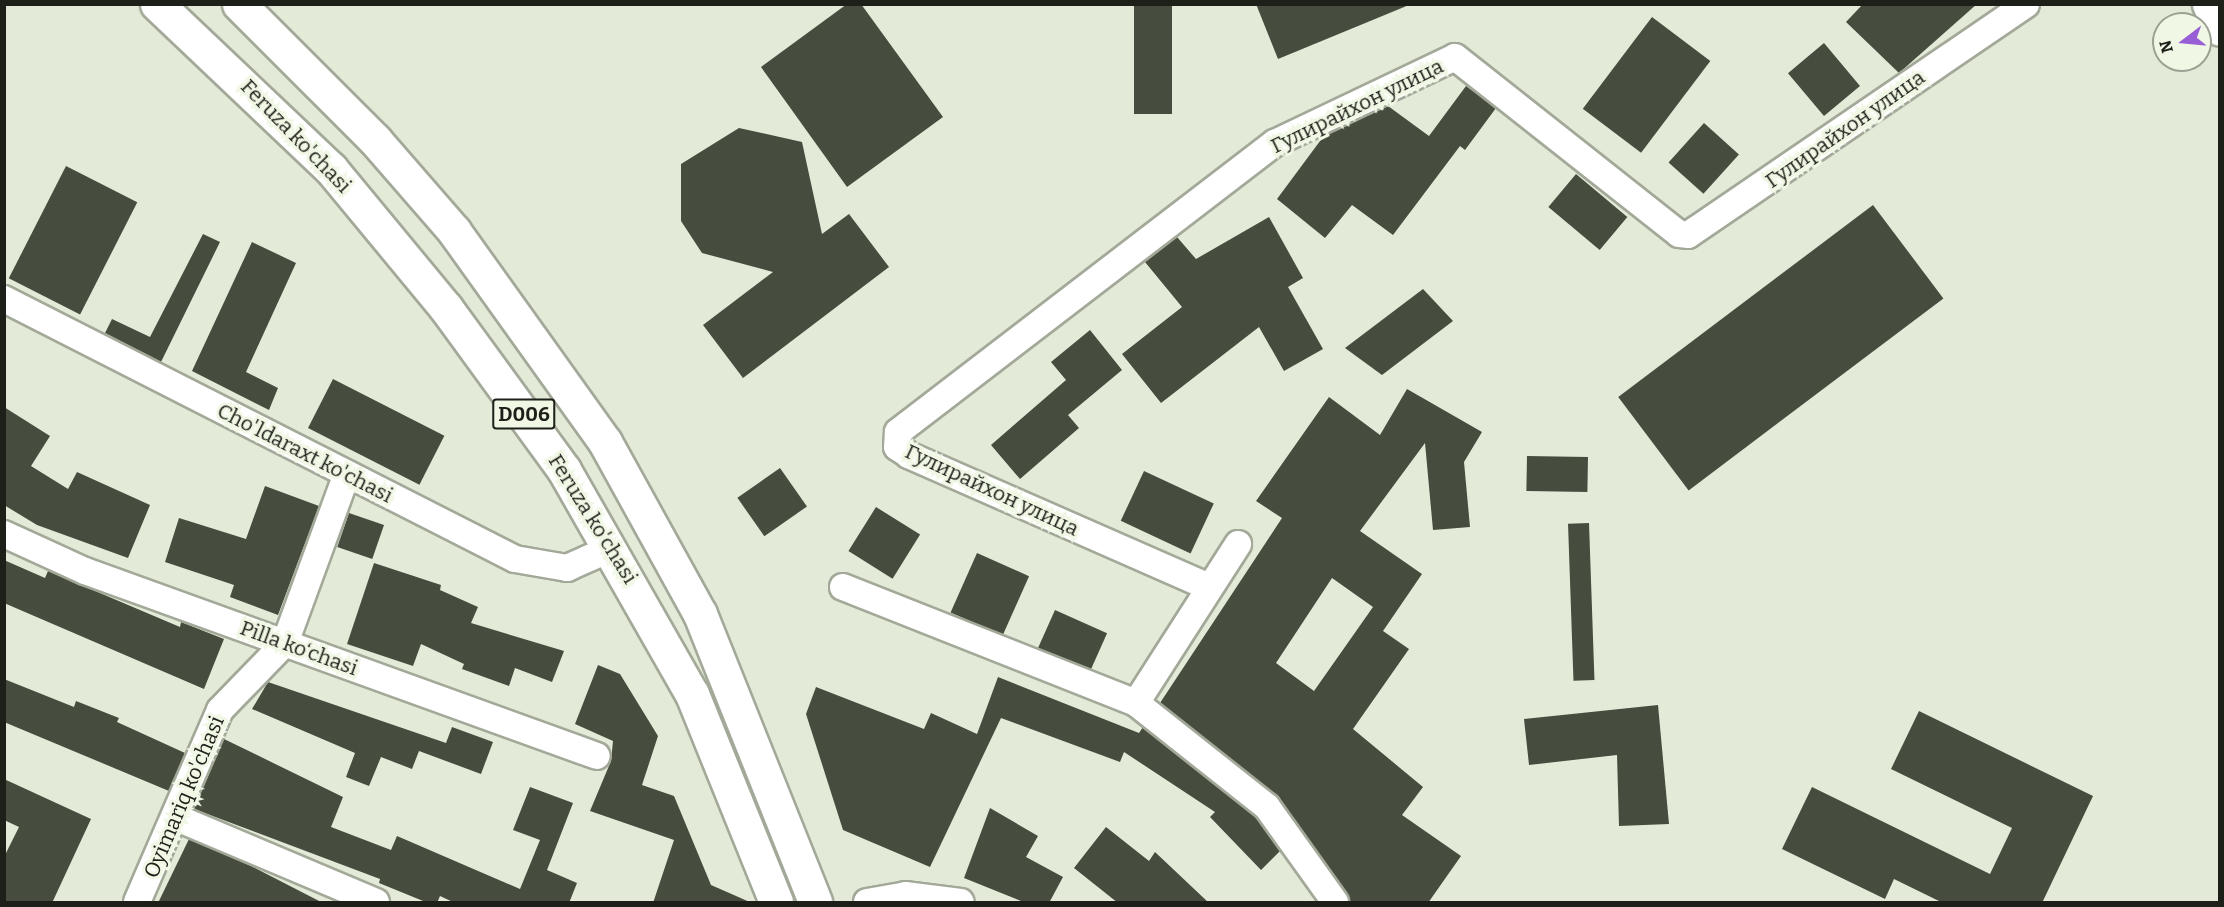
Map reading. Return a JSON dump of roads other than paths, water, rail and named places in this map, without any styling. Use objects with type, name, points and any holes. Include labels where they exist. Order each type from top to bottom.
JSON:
[{"type":"main road","name":"Feruza ko'chasi","points":[[157,4],[294,130],[390,236],[506,387],[612,548],[692,694],[777,903]]},
{"type":"main road","name":"D006","points":[[239,4],[375,140],[454,231],[605,442],[700,614],[815,903]]},
{"type":"main road","points":[[2209,4],[2220,29]]},
{"type":"street","name":"Гулирайхон улица","points":[[1209,587],[909,455],[897,447],[898,432],[1275,143],[1455,57],[1679,234],[1688,235],[2026,4]]},
{"type":"street","name":"Cho'ldaraxt ko'chasi","points":[[4,299],[347,474],[533,565],[584,564],[612,548]]},
{"type":"street","name":"Oyimariq ko'chasi","points":[[137,903],[177,818],[220,710],[285,643],[347,474]]},
{"type":"street","name":"Pilla ko‘chasi","points":[[4,534],[85,570],[597,756]]},
{"type":"street","points":[[1136,703],[1238,544]]},
{"type":"street","points":[[843,587],[1136,703],[1267,807],[1335,903]]},
{"type":"street","points":[[177,818],[376,903]]},
{"type":"street","points":[[867,903],[906,895],[961,903]]}]
